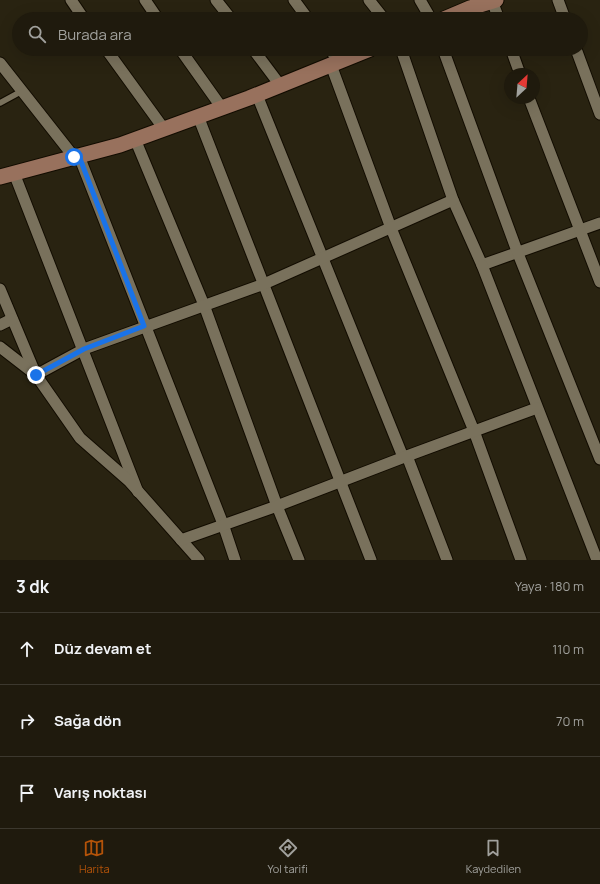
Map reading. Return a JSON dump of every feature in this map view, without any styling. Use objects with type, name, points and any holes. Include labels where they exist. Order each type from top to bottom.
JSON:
[{"type":"main road","points":[[461,12],[494,1]]},
{"type":"main road","points":[[7,175],[76,157],[135,139],[257,95],[352,56]]},
{"type":"street","points":[[70,0],[79,12]]},
{"type":"street","points":[[145,0],[153,12]]},
{"type":"street","points":[[216,0],[225,12]]},
{"type":"street","points":[[294,0],[303,12]]},
{"type":"street","points":[[369,0],[378,12]]},
{"type":"street","points":[[420,0],[427,12]]},
{"type":"street","points":[[558,0],[562,12]]},
{"type":"street","points":[[494,1],[497,12]]},
{"type":"street","points":[[111,56],[164,129]]},
{"type":"street","points":[[185,56],[222,108]]},
{"type":"street","points":[[258,56],[280,86]]},
{"type":"street","points":[[332,56],[391,228],[474,431],[521,560]]},
{"type":"street","points":[[403,56],[453,200],[482,265],[597,560]]},
{"type":"street","points":[[446,56],[517,251],[600,459]]},
{"type":"street","points":[[513,56],[518,68]]},
{"type":"street","points":[[579,56],[600,114]]},
{"type":"street","points":[[0,63],[76,157],[223,524],[235,560]]},
{"type":"street","points":[[257,95],[447,560]]},
{"type":"street","points":[[532,104],[600,282]]},
{"type":"street","points":[[198,116],[371,560]]},
{"type":"street","points":[[135,139],[204,305],[277,506],[299,560]]},
{"type":"street","points":[[7,175],[84,349],[138,492]]},
{"type":"street","points":[[36,375],[84,349],[144,326],[264,284],[453,200]]},
{"type":"street","points":[[482,265],[600,222]]},
{"type":"street","points":[[0,289],[36,375],[80,438],[129,482],[199,560]]},
{"type":"street","points":[[0,325],[12,320]]},
{"type":"street","points":[[0,347],[36,375]]},
{"type":"street","points":[[181,540],[277,506],[405,456],[537,408]]},
{"type":"lane","points":[[0,103],[22,91]]},
{"type":"route","points":[[36,375],[84,349],[144,326],[79,156],[74,157]]}]
